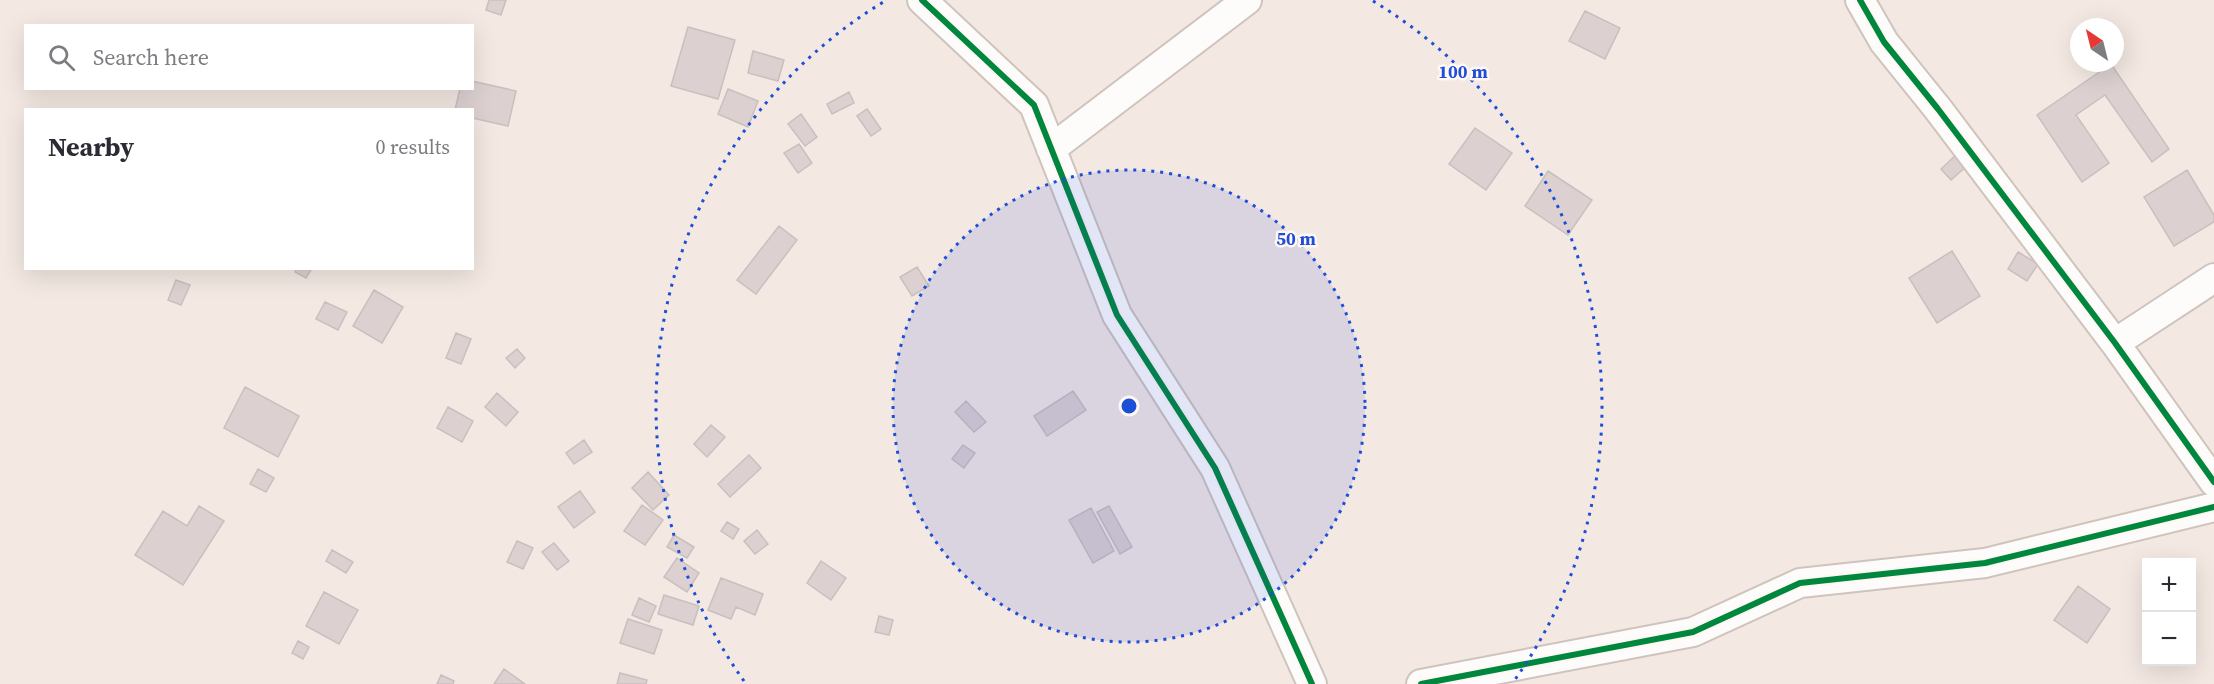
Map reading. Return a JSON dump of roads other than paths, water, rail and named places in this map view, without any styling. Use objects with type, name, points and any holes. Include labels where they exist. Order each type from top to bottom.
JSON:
[{"type":"street","points":[[922,0],[1034,105],[1117,315],[1215,468],[1312,684]]},
{"type":"street","points":[[1051,149],[1247,0]]},
{"type":"street","points":[[1860,0],[1884,42],[1960,138],[2115,343],[2213,478]]},
{"type":"street","points":[[2115,343],[2214,278]]},
{"type":"street","points":[[1421,684],[1693,632],[1800,583],[1985,563],[2214,507]]}]
